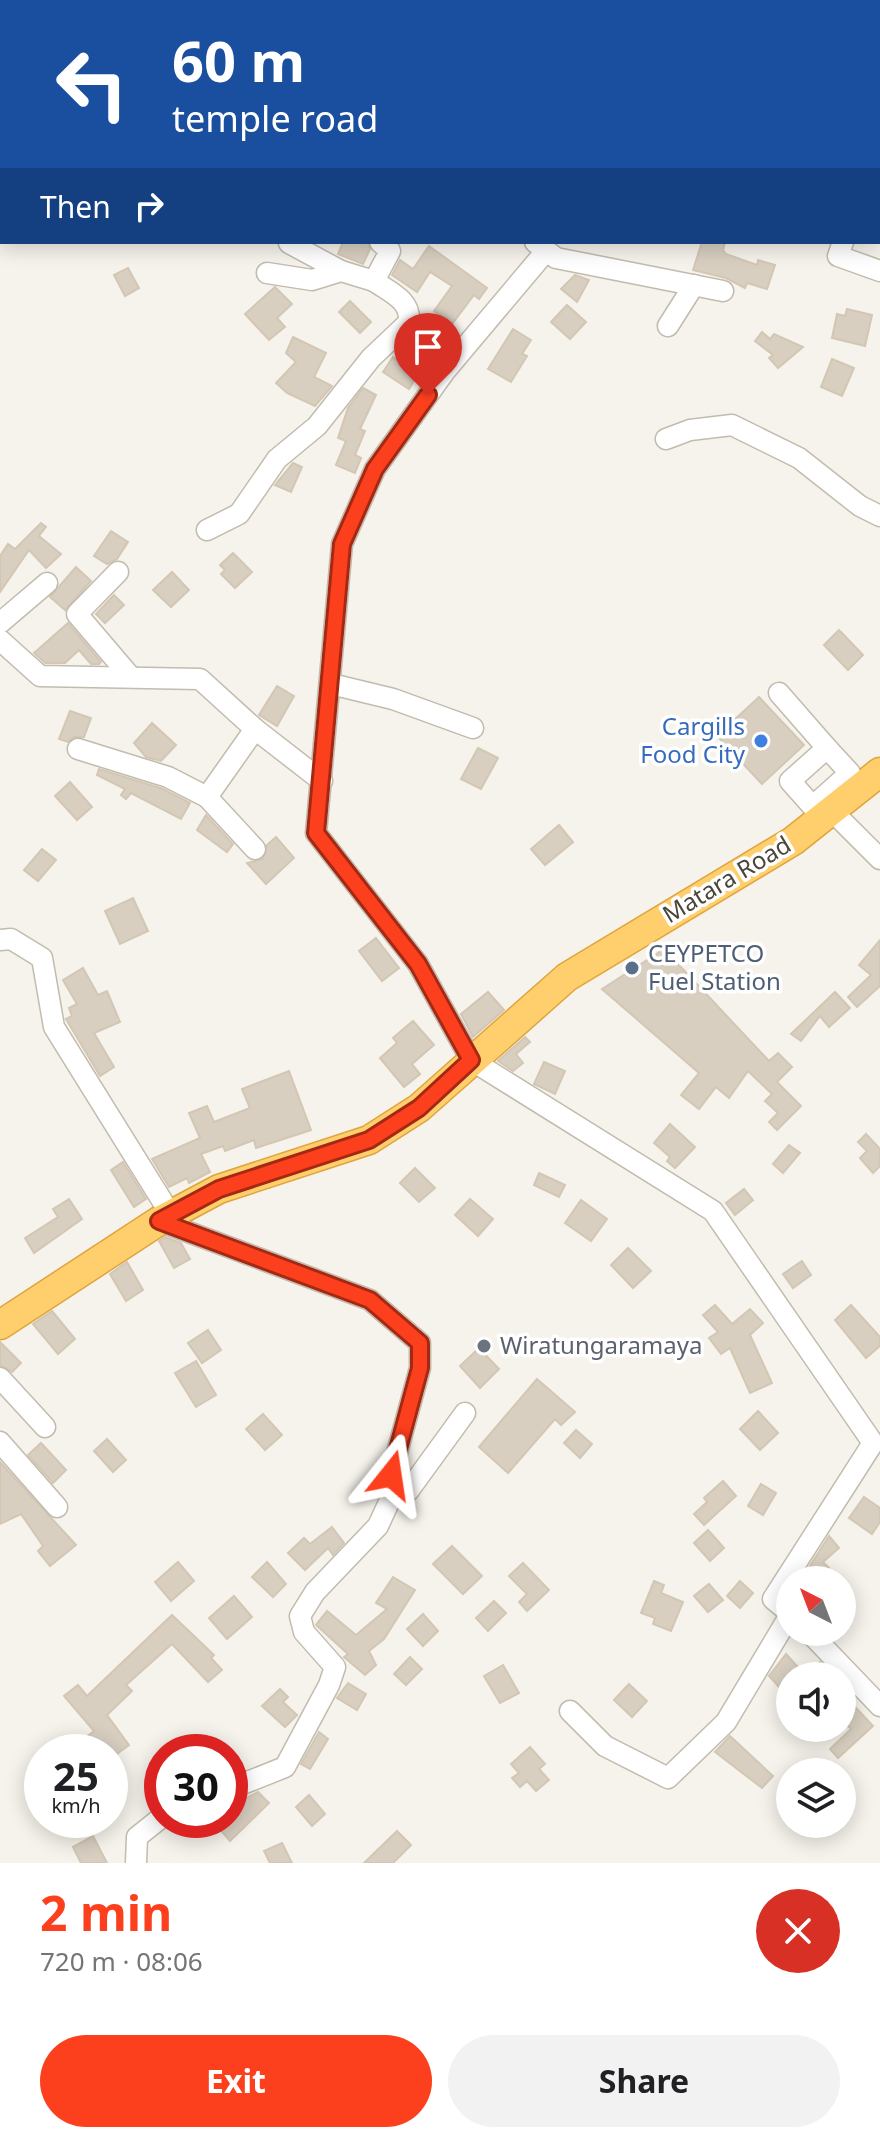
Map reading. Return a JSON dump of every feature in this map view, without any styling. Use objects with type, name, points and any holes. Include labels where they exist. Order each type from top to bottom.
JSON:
[{"type":"highway","name":"Matara Road","points":[[0,1325],[165,1218],[219,1189],[369,1140],[419,1108],[567,977],[793,841],[822,811],[880,772]]},
{"type":"street","points":[[207,530],[239,514],[277,459],[317,426],[371,358],[409,322],[410,311],[403,301],[374,281],[341,271],[291,244]]},
{"type":"street","points":[[374,281],[390,251],[382,244]]},
{"type":"street","points":[[842,244],[838,256],[880,271]]},
{"type":"street","points":[[723,291],[556,258],[540,247],[445,371],[375,469],[342,544],[316,833],[418,964],[471,1060],[713,1211],[873,1443],[794,1566]]},
{"type":"street","points":[[267,273],[312,280],[341,271]]},
{"type":"street","points":[[668,326],[694,285]]},
{"type":"street","points":[[666,439],[690,430],[732,425],[799,458],[860,506],[880,516]]},
{"type":"street","points":[[118,572],[77,614],[129,675]]},
{"type":"street","points":[[0,623],[47,583]]},
{"type":"street","points":[[0,640],[40,676],[129,675],[200,679],[255,729],[322,781]]},
{"type":"street","points":[[331,684],[393,699],[473,728]]},
{"type":"street","points":[[779,693],[850,773],[822,811]]},
{"type":"street","points":[[207,797],[255,729]]},
{"type":"street","points":[[827,748],[790,781],[880,859]]},
{"type":"street","points":[[78,749],[168,777],[207,797],[255,849]]},
{"type":"street","points":[[0,940],[11,939],[42,958],[54,1027],[165,1218],[370,1300],[420,1343],[420,1368],[391,1475],[396,1487],[378,1526],[315,1592],[300,1616],[304,1632],[335,1667],[329,1685],[285,1767],[248,1782]]},
{"type":"street","points":[[0,1378],[45,1427]]},
{"type":"street","points":[[396,1487],[409,1490],[465,1413]]},
{"type":"street","points":[[0,1442],[57,1507]]},
{"type":"street","points":[[570,1711],[605,1746],[668,1778],[726,1722],[776,1638]]},
{"type":"street","points":[[822,1646],[880,1706]]},
{"type":"street","points":[[136,1863],[137,1837],[144,1831]]},
{"type":"building","points":[[342,244],[368,244],[370,249],[363,264],[338,254]]},
{"type":"building","points":[[701,244],[724,244],[726,254],[757,265],[758,260],[775,265],[767,289],[747,283],[745,288],[726,278],[693,270]]},
{"type":"building","points":[[429,246],[487,288],[479,299],[474,295],[452,324],[434,311],[452,286],[430,272],[417,292],[392,275],[400,260],[413,269]]},
{"type":"building","points":[[128,268],[139,288],[125,296],[114,275]]},
{"type":"building","points":[[575,275],[589,280],[577,302],[561,289]]},
{"type":"building","points":[[275,287],[292,304],[277,318],[285,327],[269,340],[245,314]]},
{"type":"building","points":[[350,301],[371,322],[360,333],[339,312]]},
{"type":"building","points":[[567,305],[586,322],[570,339],[551,322]]},
{"type":"building","points":[[847,309],[872,315],[865,346],[832,338],[837,314],[845,316]]},
{"type":"building","points":[[513,329],[531,340],[522,354],[527,356],[511,382],[488,369]]},
{"type":"building","points":[[762,332],[770,339],[774,334],[803,347],[778,368],[769,358],[773,355],[755,341]]},
{"type":"building","points":[[293,337],[326,353],[314,377],[332,386],[315,406],[287,393],[276,383],[296,362],[286,353]]},
{"type":"building","points":[[393,357],[418,374],[409,389],[383,372]]},
{"type":"building","points":[[832,359],[854,368],[842,396],[821,387]]},
{"type":"building","points":[[363,388],[376,395],[360,429],[365,431],[355,455],[361,458],[355,473],[336,465],[346,441],[338,438],[348,408]]},
{"type":"building","points":[[293,463],[302,467],[291,492],[275,485]]},
{"type":"building","points":[[41,523],[46,527],[39,536],[61,554],[46,568],[29,550],[0,592],[0,556],[8,544],[15,549]]},
{"type":"building","points":[[111,531],[128,542],[117,559],[107,564],[94,556]]},
{"type":"building","points":[[233,553],[252,572],[235,588],[221,574],[225,570],[220,565]]},
{"type":"building","points":[[76,567],[91,581],[65,610],[50,597]]},
{"type":"building","points":[[172,572],[189,590],[171,607],[153,590]]},
{"type":"building","points":[[114,595],[124,605],[105,623],[96,614]]},
{"type":"building","points":[[68,623],[101,662],[99,664],[91,664],[79,650],[65,663],[45,663],[34,653]]},
{"type":"building","points":[[839,630],[863,655],[848,670],[824,645]]},
{"type":"building","points":[[277,686],[294,696],[277,726],[259,715]]},
{"type":"building","name":"Cargills Food City","points":[[759,697],[804,745],[762,784],[717,736]]},
{"type":"building","points":[[70,711],[91,718],[84,737],[74,737],[68,742],[59,739]]},
{"type":"building","points":[[152,723],[176,745],[161,761],[146,757],[134,743]]},
{"type":"building","points":[[478,748],[498,758],[481,789],[461,779]]},
{"type":"building","points":[[99,769],[163,789],[190,803],[181,819],[131,793],[126,799],[121,795],[125,789],[97,775]]},
{"type":"building","points":[[70,782],[92,807],[77,820],[55,796]]},
{"type":"building","points":[[206,815],[233,844],[227,852],[197,830]]},
{"type":"building","points":[[559,825],[573,842],[545,865],[531,849]]},
{"type":"building","points":[[276,837],[294,858],[266,884],[247,863],[263,859],[267,845]]},
{"type":"building","points":[[42,849],[56,860],[38,881],[24,870]]},
{"type":"building","points":[[133,898],[148,931],[120,944],[105,911]]},
{"type":"building","points":[[376,938],[399,968],[382,981],[359,951]]},
{"type":"building","points":[[880,940],[880,986],[857,1007],[848,997],[871,975],[859,965]]},
{"type":"building","points":[[664,949],[769,1061],[778,1053],[792,1067],[777,1082],[801,1106],[777,1130],[769,1122],[778,1113],[765,1101],[772,1094],[748,1071],[729,1098],[716,1087],[699,1109],[681,1095],[699,1073],[602,989]]},
{"type":"building","points":[[83,968],[98,995],[107,991],[120,1022],[94,1033],[114,1067],[100,1076],[66,1019],[72,1016],[69,1008],[77,1004],[63,980]]},
{"type":"building","points":[[488,992],[504,1010],[473,1037],[461,1014]]},
{"type":"building","points":[[835,992],[850,1008],[829,1027],[820,1016],[801,1041],[791,1034]]},
{"type":"building","points":[[413,1021],[434,1045],[412,1064],[420,1074],[404,1087],[380,1058],[397,1043],[393,1038]]},
{"type":"building","points":[[525,1037],[530,1042],[516,1054],[523,1063],[513,1071],[498,1061]]},
{"type":"building","points":[[544,1062],[565,1071],[555,1094],[534,1084]]},
{"type":"building","points":[[289,1071],[311,1130],[256,1148],[254,1140],[225,1151],[223,1146],[201,1154],[210,1172],[189,1183],[187,1178],[169,1187],[152,1159],[200,1138],[189,1113],[207,1106],[214,1122],[250,1108],[242,1089]]},
{"type":"building","points":[[670,1124],[695,1147],[675,1168],[667,1161],[670,1157],[654,1143]]},
{"type":"building","points":[[866,1134],[880,1149],[880,1166],[873,1173],[860,1158],[867,1151],[858,1142]]},
{"type":"building","points":[[789,1145],[800,1153],[783,1173],[773,1164]]},
{"type":"building","points":[[123,1162],[146,1199],[134,1207],[111,1170]]},
{"type":"building","points":[[415,1168],[435,1188],[419,1202],[400,1183]]},
{"type":"building","points":[[539,1173],[565,1185],[559,1197],[534,1185]]},
{"type":"building","points":[[744,1189],[753,1200],[735,1215],[726,1203]]},
{"type":"building","points":[[69,1199],[82,1219],[34,1253],[25,1238],[58,1217],[53,1209]]},
{"type":"building","points":[[470,1199],[493,1219],[478,1236],[455,1215]]},
{"type":"building","points":[[581,1200],[607,1219],[591,1241],[565,1223]]},
{"type":"building","points":[[165,1237],[181,1243],[190,1259],[174,1268],[159,1241]]},
{"type":"building","points":[[628,1248],[651,1271],[633,1288],[611,1265]]},
{"type":"building","points":[[802,1261],[811,1275],[793,1288],[783,1274]]},
{"type":"building","points":[[127,1262],[143,1290],[126,1301],[110,1274]]},
{"type":"building","points":[[715,1305],[732,1324],[750,1309],[763,1323],[750,1335],[772,1383],[750,1393],[730,1348],[721,1354],[709,1338],[718,1332],[703,1315]]},
{"type":"building","points":[[851,1305],[880,1337],[880,1346],[866,1358],[835,1320]]},
{"type":"building","points":[[52,1311],[75,1339],[58,1354],[33,1324]]},
{"type":"building","points":[[208,1330],[221,1350],[202,1363],[188,1343]]},
{"type":"building","points":[[0,1342],[21,1363],[12,1372],[0,1365]]},
{"type":"building","points":[[479,1348],[499,1369],[480,1388],[460,1366]]},
{"type":"building","points":[[196,1361],[216,1395],[196,1407],[175,1373]]},
{"type":"building","points":[[537,1379],[575,1412],[561,1425],[555,1419],[508,1473],[479,1447]]},
{"type":"building","points":[[758,1411],[778,1433],[760,1450],[740,1429]]},
{"type":"building","points":[[263,1414],[282,1435],[265,1450],[246,1429]]},
{"type":"building","points":[[576,1430],[592,1444],[580,1458],[564,1443]]},
{"type":"building","points":[[107,1439],[126,1460],[113,1472],[94,1451]]},
{"type":"building","points":[[41,1443],[66,1470],[53,1483],[28,1455]]},
{"type":"building","points":[[0,1462],[76,1545],[50,1566],[38,1551],[43,1546],[21,1514],[0,1524]]},
{"type":"building","points":[[723,1481],[736,1496],[704,1525],[694,1514],[707,1502],[704,1498]]},
{"type":"building","points":[[761,1484],[776,1493],[763,1515],[748,1506]]},
{"type":"building","points":[[864,1497],[880,1508],[880,1522],[872,1534],[849,1518]]},
{"type":"building","points":[[332,1527],[344,1543],[333,1555],[328,1548],[305,1570],[288,1553],[304,1538],[310,1544]]},
{"type":"building","points":[[708,1530],[724,1548],[710,1561],[694,1543]]},
{"type":"building","points":[[829,1536],[839,1548],[823,1562],[827,1566],[810,1566]]},
{"type":"building","points":[[452,1546],[482,1576],[463,1594],[433,1564]]},
{"type":"building","points":[[178,1562],[194,1581],[171,1601],[155,1582]]},
{"type":"building","points":[[267,1562],[286,1584],[273,1597],[252,1577]]},
{"type":"building","points":[[523,1563],[549,1590],[527,1611],[519,1602],[527,1594],[509,1576]]},
{"type":"building","points":[[393,1577],[415,1590],[384,1639],[369,1651],[376,1665],[365,1675],[344,1657],[348,1654],[316,1625],[327,1611],[356,1635],[387,1609],[376,1603]]},
{"type":"building","points":[[654,1581],[664,1585],[661,1593],[683,1602],[671,1631],[653,1624],[655,1618],[641,1613]]},
{"type":"building","points":[[740,1581],[753,1593],[740,1608],[727,1596]]},
{"type":"building","points":[[709,1584],[723,1600],[708,1612],[694,1596]]},
{"type":"building","points":[[234,1596],[252,1617],[227,1639],[209,1618]]},
{"type":"building","points":[[494,1601],[506,1613],[488,1631],[476,1618]]},
{"type":"building","points":[[423,1614],[438,1631],[423,1646],[407,1629]]},
{"type":"building","points":[[172,1615],[214,1655],[211,1658],[222,1670],[208,1682],[172,1644],[126,1685],[132,1691],[107,1715],[121,1734],[90,1734],[94,1731],[64,1696],[78,1685],[87,1696]]},
{"type":"building","points":[[786,1654],[793,1662],[780,1662]]},
{"type":"building","points":[[410,1657],[422,1669],[406,1685],[394,1674]]},
{"type":"building","points":[[503,1665],[519,1693],[500,1703],[484,1676]]},
{"type":"building","points":[[776,1667],[776,1684],[769,1676]]},
{"type":"building","points":[[348,1683],[366,1694],[357,1710],[337,1698]]},
{"type":"building","points":[[629,1684],[647,1701],[632,1717],[614,1700]]},
{"type":"building","points":[[280,1689],[288,1697],[283,1702],[297,1715],[285,1727],[262,1706]]},
{"type":"building","points":[[856,1708],[873,1726],[856,1742]]},
{"type":"building","points":[[319,1732],[328,1739],[310,1769],[301,1764]]},
{"type":"building","points":[[730,1736],[773,1776],[762,1788],[715,1752]]},
{"type":"building","points":[[837,1742],[856,1742],[838,1758],[830,1749]]},
{"type":"building","points":[[530,1747],[545,1764],[539,1769],[549,1780],[536,1791],[527,1781],[520,1787],[512,1778],[519,1773],[511,1764]]},
{"type":"building","points":[[258,1792],[269,1803],[248,1823],[248,1797]]},
{"type":"building","points":[[309,1795],[325,1814],[312,1826],[296,1807]]},
{"type":"building","points":[[397,1831],[411,1845],[393,1863],[364,1863]]},
{"type":"building","points":[[94,1838],[107,1863],[81,1863],[73,1847]]},
{"type":"building","points":[[282,1843],[292,1863],[270,1863],[264,1851]]},
{"type":"place","name":"Cargills Food City","points":[[761,741]]},
{"type":"place","name":"CEYPETCO Fuel Station","points":[[632,968]]},
{"type":"place","name":"Wiratungaramaya","points":[[484,1346]]},
{"type":"route","points":[[391,1475],[420,1368],[420,1343],[370,1300],[159,1221],[219,1189],[369,1140],[419,1108],[471,1060],[418,964],[316,833],[342,544],[375,469],[428,395]]}]
